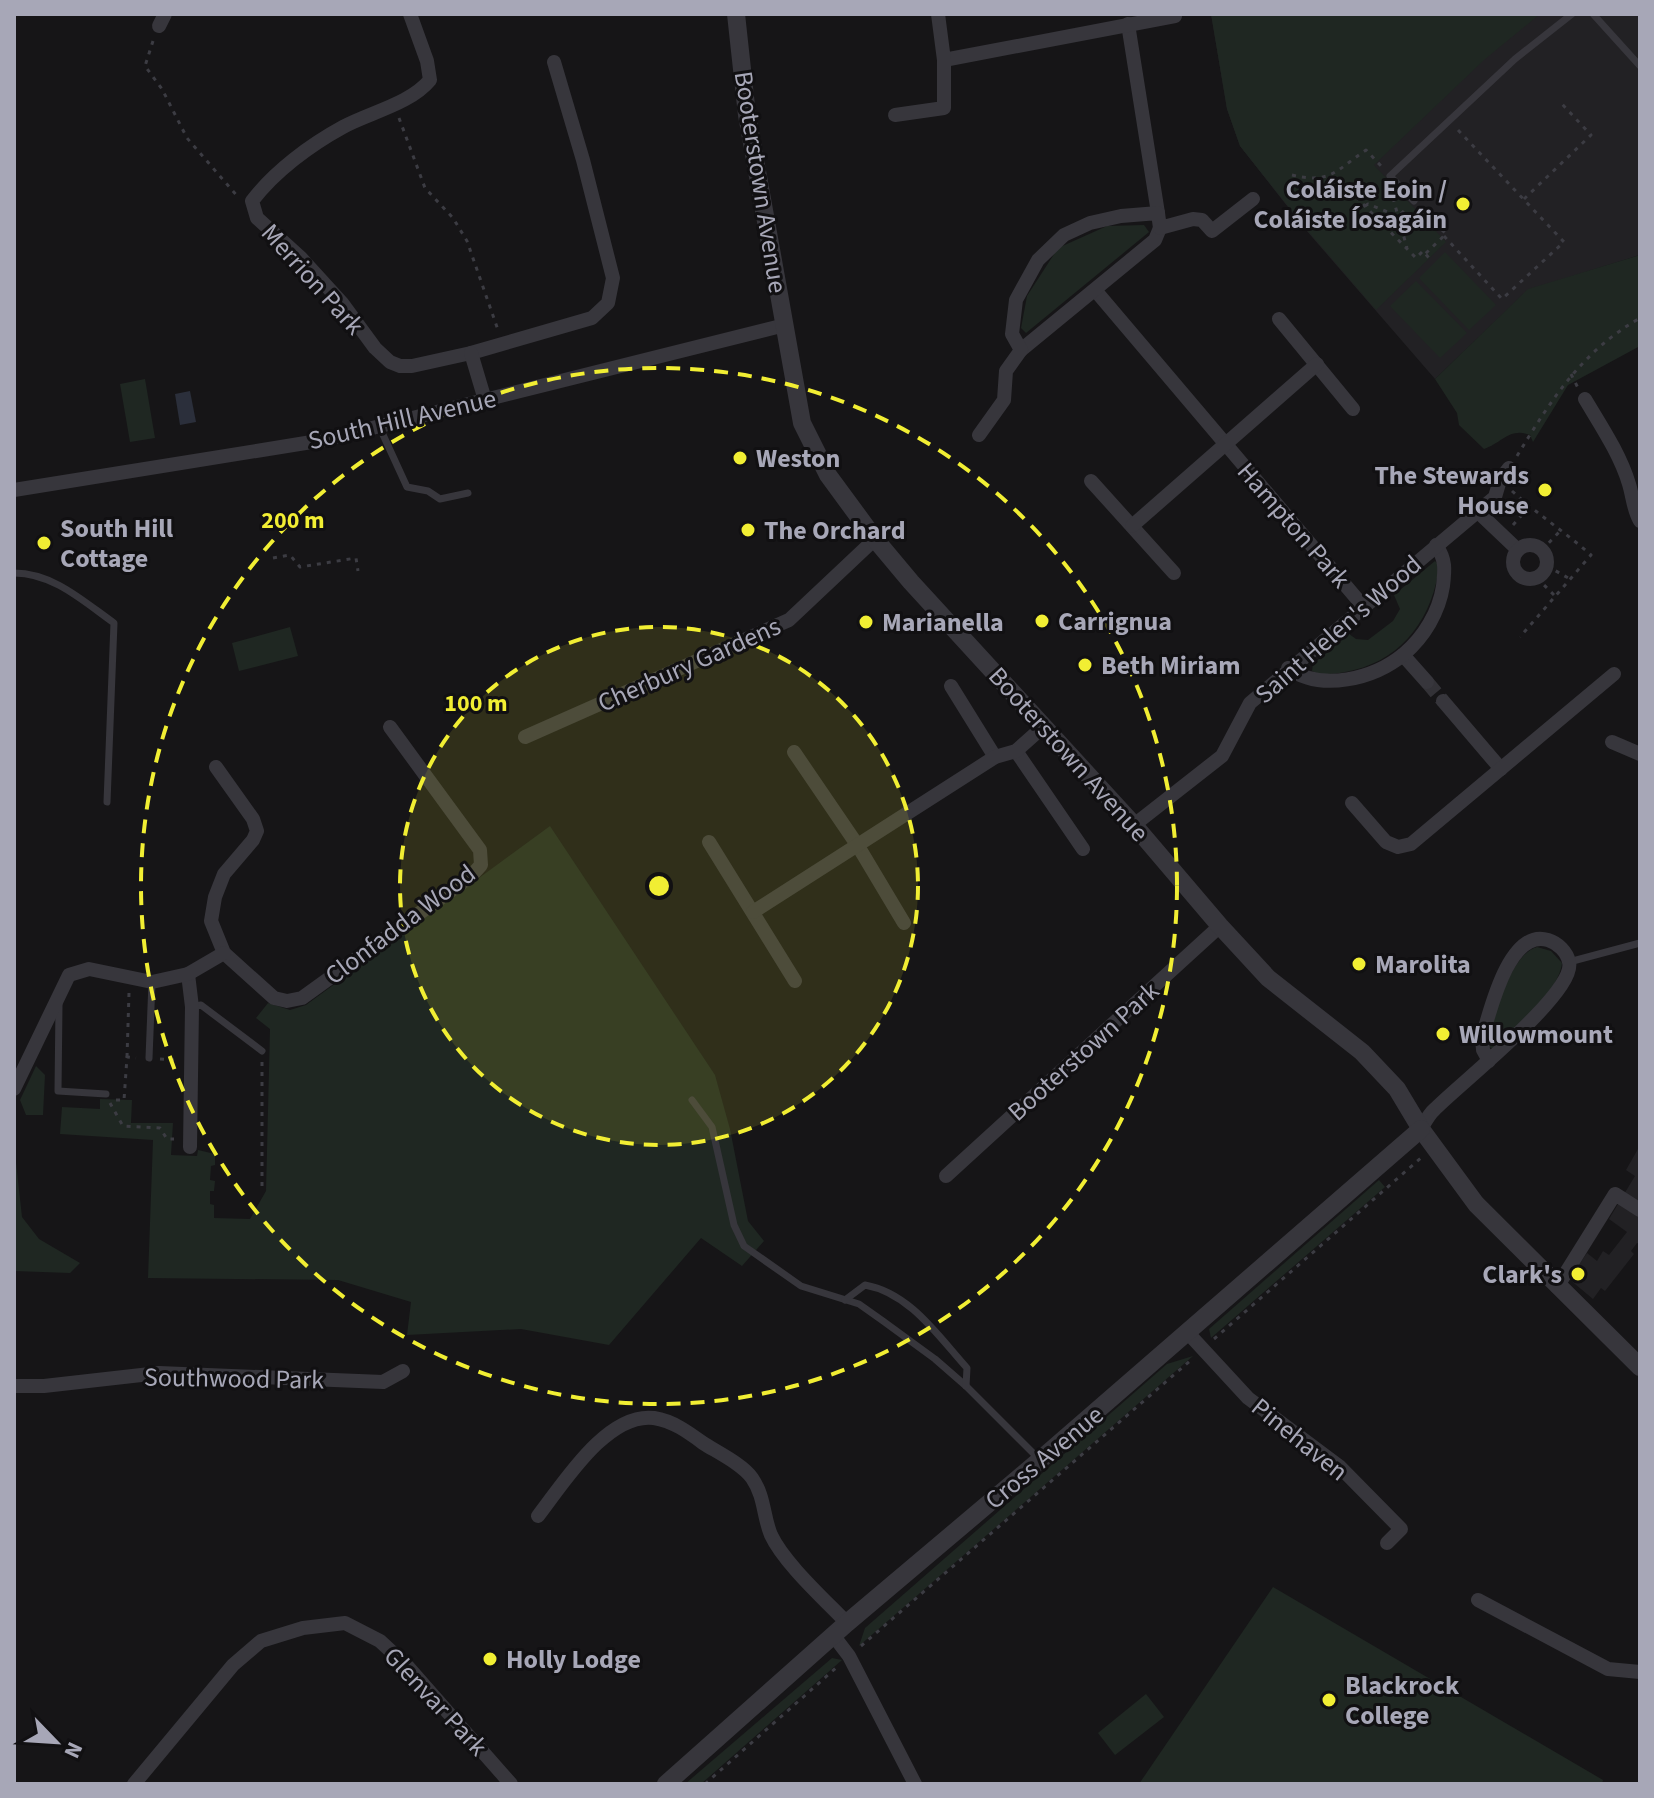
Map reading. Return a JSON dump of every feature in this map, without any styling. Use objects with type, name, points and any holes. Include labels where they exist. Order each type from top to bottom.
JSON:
[{"type":"street","name":"Merrion Park","points":[[410,14],[427,61],[430,80],[421,91],[343,127],[310,148],[261,189],[252,201],[257,218],[301,258],[342,303],[362,333],[390,362],[400,366],[471,353],[592,318],[608,303],[613,278],[554,62]]},
{"type":"street","name":"Booterstown Avenue","points":[[736,14],[747,115],[802,423],[828,475],[911,582],[1134,825],[1220,926],[1268,978],[1362,1052],[1397,1089],[1421,1129],[1476,1204],[1640,1367]]},
{"type":"street","points":[[895,115],[944,108],[944,60],[938,14]]},
{"type":"street","points":[[944,60],[1175,16]]},
{"type":"street","points":[[979,435],[1004,400],[1006,371],[1021,350],[1155,240],[1159,220],[1128,24]]},
{"type":"street","points":[[1021,350],[1012,334],[1016,300],[1038,260],[1064,235],[1090,223],[1121,216],[1202,220],[1212,231],[1253,199]]},
{"type":"street","name":"Hampton Park","points":[[1095,290],[1363,606]]},
{"type":"street","points":[[1279,319],[1353,409]]},
{"type":"street","name":"South Hill Avenue","points":[[14,490],[324,440],[785,325]]},
{"type":"street","points":[[471,353],[485,400]]},
{"type":"street","name":"Hampton Park","points":[[1132,526],[1317,364]]},
{"type":"street","points":[[1585,399],[1605,432],[1629,483],[1634,510],[1640,521]]},
{"type":"street","name":"Saint Helen's Wood","points":[[1134,825],[1222,756],[1250,703],[1288,668],[1495,497],[1500,480],[1509,468]]},
{"type":"street","points":[[1091,481],[1174,573]]},
{"type":"street","points":[[1478,512],[1518,550]]},
{"type":"street","name":"Cherbury Gardens","points":[[525,737],[789,620],[875,539]]},
{"type":"street","points":[[1288,668],[1308,680],[1339,680],[1372,672],[1403,655],[1427,628],[1441,600],[1446,563],[1436,545]]},
{"type":"street","points":[[1532,545],[1542,550],[1547,561],[1542,572],[1527,579],[1517,572],[1514,560],[1518,550],[1532,545]]},
{"type":"street","points":[[1403,655],[1427,682]]},
{"type":"street","points":[[1352,803],[1386,842],[1398,847],[1411,844],[1614,674]]},
{"type":"street","points":[[951,686],[995,757]]},
{"type":"street","points":[[1443,701],[1501,769]]},
{"type":"street","points":[[753,912],[995,757],[1016,751],[1044,726]]},
{"type":"street","name":"Clonfadda Wood","points":[[224,953],[274,998],[287,1001],[302,998],[471,876],[481,865],[480,850],[390,727]]},
{"type":"street","points":[[1612,742],[1640,754]]},
{"type":"street","points":[[1016,751],[1083,849]]},
{"type":"street","points":[[794,752],[858,846],[904,923]]},
{"type":"street","points":[[14,1089],[69,975],[89,969],[152,986],[188,974],[224,953],[211,921],[215,897],[224,874],[257,831],[253,819],[216,767]]},
{"type":"street","points":[[709,842],[795,981]]},
{"type":"street","name":"Booterstown Park","points":[[946,1176],[1220,926]]},
{"type":"street","points":[[1421,1129],[1432,1111],[1489,1061],[1541,1012],[1570,973],[1563,949],[1548,940],[1532,940],[1521,946],[1497,991],[1482,1038],[1483,1050],[1489,1061]]},
{"type":"street","points":[[188,974],[192,1007],[190,1143]]},
{"type":"street","name":"Cross Avenue","points":[[666,1784],[840,1629],[1188,1333],[1421,1129]]},
{"type":"street","points":[[1557,1287],[1615,1194],[1640,1210]]},
{"type":"street","name":"Pinehaven","points":[[1188,1333],[1248,1398],[1339,1466],[1401,1529],[1387,1543]]},
{"type":"street","name":"Southwood Park","points":[[14,1386],[44,1386],[159,1373],[383,1382],[403,1371]]},
{"type":"street","points":[[538,1516],[589,1451],[632,1420],[653,1418],[677,1426],[750,1475],[763,1499],[771,1535],[840,1629],[849,1656],[915,1784]]},
{"type":"street","points":[[1478,1600],[1608,1669],[1640,1672]]},
{"type":"street","name":"Glenvar Park","points":[[134,1784],[233,1665],[261,1641],[303,1628],[345,1623],[380,1641],[408,1667],[511,1784]]},
{"type":"lane","points":[[1414,201],[1390,176],[1515,59],[1572,14]]},
{"type":"lane","points":[[1593,14],[1640,66]]},
{"type":"lane","points":[[379,426],[407,487],[428,491],[440,499],[468,493]]},
{"type":"lane","points":[[14,573],[38,574],[54,582],[114,623],[107,802]]},
{"type":"lane","points":[[1569,962],[1640,943]]},
{"type":"lane","points":[[149,1058],[152,986]]},
{"type":"lane","points":[[59,997],[58,1091],[106,1094]]},
{"type":"lane","points":[[192,1007],[201,1005],[262,1051]]},
{"type":"lane","points":[[692,1100],[712,1127],[734,1225],[744,1246],[801,1286],[859,1304],[883,1321],[966,1386],[1040,1460]]},
{"type":"lane","points":[[845,1300],[865,1285],[898,1298],[967,1368],[966,1386]]},
{"type":"path","points":[[162,20],[145,66],[162,89],[187,138],[203,159],[239,198],[252,201]]},
{"type":"path","points":[[394,103],[425,188],[453,218],[467,241],[503,343]]},
{"type":"path","points":[[1524,199],[1591,135],[1561,103]]},
{"type":"path","points":[[1386,227],[1414,201],[1502,299],[1564,242],[1449,120]]},
{"type":"path","points":[[1292,175],[1316,181],[1325,178],[1366,150],[1390,176],[1388,184],[1407,248]]},
{"type":"path","points":[[1356,197],[1416,258],[1423,251],[1427,256],[1444,236]]},
{"type":"path","points":[[1365,206],[1368,204],[1398,216]]},
{"type":"path","points":[[1509,468],[1571,374],[1624,327],[1640,318]]},
{"type":"path","points":[[1500,480],[1591,555],[1520,637]]},
{"type":"path","points":[[1503,535],[1529,507]]},
{"type":"path","points":[[1542,550],[1562,529]]},
{"type":"path","points":[[273,558],[290,555],[300,567],[356,558],[358,571]]},
{"type":"path","points":[[1542,572],[1570,579]]},
{"type":"path","points":[[1542,572],[1555,596]]},
{"type":"path","points":[[152,986],[129,991],[124,1100],[109,1099],[123,1126],[160,1128],[167,1139],[190,1143]]},
{"type":"path","points":[[262,1051],[262,1191]]},
{"type":"path","points":[[127,1057],[192,1061]]},
{"type":"path","points":[[705,1784],[1415,1163]]},
{"type":"shaded area","name":"Coláiste Eoin / Coláiste Íosagáin","points":[[1211,14],[1640,14],[1640,255],[1528,290],[1435,379],[1306,230],[1240,146],[1227,109]]},
{"type":"shaded area","points":[[1211,14],[1540,14],[1484,60],[1374,165],[1446,242],[1376,310],[1240,146],[1227,109]]},
{"type":"shaded area","points":[[1144,225],[1149,232],[1026,333],[1021,328],[1027,296],[1058,248],[1107,226]]},
{"type":"shaded area","points":[[1445,252],[1496,305],[1469,330],[1419,278]]},
{"type":"shaded area","points":[[1640,255],[1640,346],[1568,385],[1533,442],[1530,435],[1517,433],[1484,449],[1459,425],[1457,413],[1435,379],[1528,289]]},
{"type":"shaded area","points":[[1416,281],[1467,333],[1440,358],[1390,306]]},
{"type":"shaded area","points":[[145,379],[155,438],[130,442],[120,384]]},
{"type":"shaded area","points":[[1435,561],[1439,565],[1431,601],[1402,645],[1388,656],[1354,670],[1327,674],[1312,671],[1313,664],[1349,634],[1356,639],[1368,640],[1393,621],[1400,609],[1394,595]]},
{"type":"shaded area","points":[[290,627],[298,656],[239,671],[232,643]]},
{"type":"shaded area","points":[[550,826],[715,1075],[730,1129],[748,1221],[764,1241],[742,1266],[701,1238],[609,1345],[521,1329],[407,1335],[411,1302],[338,1280],[148,1278],[153,1140],[60,1134],[62,1107],[100,1109],[100,1099],[132,1100],[131,1123],[173,1123],[171,1155],[197,1156],[198,1150],[215,1154],[210,1180],[215,1181],[214,1191],[210,1191],[214,1218],[250,1219],[266,1191],[270,1029],[256,1018],[268,1003],[290,1010],[306,1005]]},
{"type":"shaded area","points":[[1537,947],[1551,951],[1562,963],[1559,974],[1534,1010],[1494,1050],[1488,1046],[1504,990],[1519,962],[1527,952]]},
{"type":"shaded area","points":[[36,1066],[45,1075],[43,1115],[26,1115],[20,1100]]},
{"type":"shaded area","points":[[14,1144],[22,1217],[39,1239],[80,1263],[70,1273],[14,1271]]},
{"type":"shaded area","points":[[1638,1149],[1640,1244],[1637,1243],[1631,1251],[1634,1254],[1605,1291],[1601,1288],[1593,1299],[1569,1279],[1587,1253],[1597,1261],[1603,1251],[1609,1255],[1627,1232],[1609,1219],[1635,1176],[1626,1170]]},
{"type":"shaded area","points":[[1379,1180],[1385,1187],[1211,1338],[1209,1329]]},
{"type":"shaded area","points":[[1193,1356],[859,1646],[865,1628],[1167,1364]]},
{"type":"shaded area","name":"Blackrock College","points":[[1273,1587],[1603,1780],[1602,1784],[1139,1784]]},
{"type":"shaded area","points":[[832,1658],[842,1660],[701,1784],[685,1784]]},
{"type":"shaded area","points":[[1146,1694],[1164,1717],[1115,1755],[1098,1733]]},
{"type":"water","points":[[190,391],[196,422],[180,425],[175,394]]},
{"type":"tunnel","points":[[1427,682],[1443,701]]},
{"type":"place","name":"Coláiste Eoin / Coláiste Íosagáin","points":[[1463,204]]},
{"type":"place","name":"Weston","points":[[740,458]]},
{"type":"place","name":"The Stewards House","points":[[1545,490]]},
{"type":"place","name":"The Orchard","points":[[748,530]]},
{"type":"place","name":"South Hill Cottage","points":[[44,543]]},
{"type":"place","name":"Carrignua","points":[[1042,621]]},
{"type":"place","name":"Marianella","points":[[866,622]]},
{"type":"place","name":"Beth Miriam","points":[[1085,665]]},
{"type":"place","name":"Marolita","points":[[1359,964]]},
{"type":"place","name":"Willowmount","points":[[1443,1034]]},
{"type":"place","name":"Clark's","points":[[1578,1274]]},
{"type":"place","name":"Holly Lodge","points":[[490,1659]]},
{"type":"place","name":"Blackrock College","points":[[1329,1700]]}]
